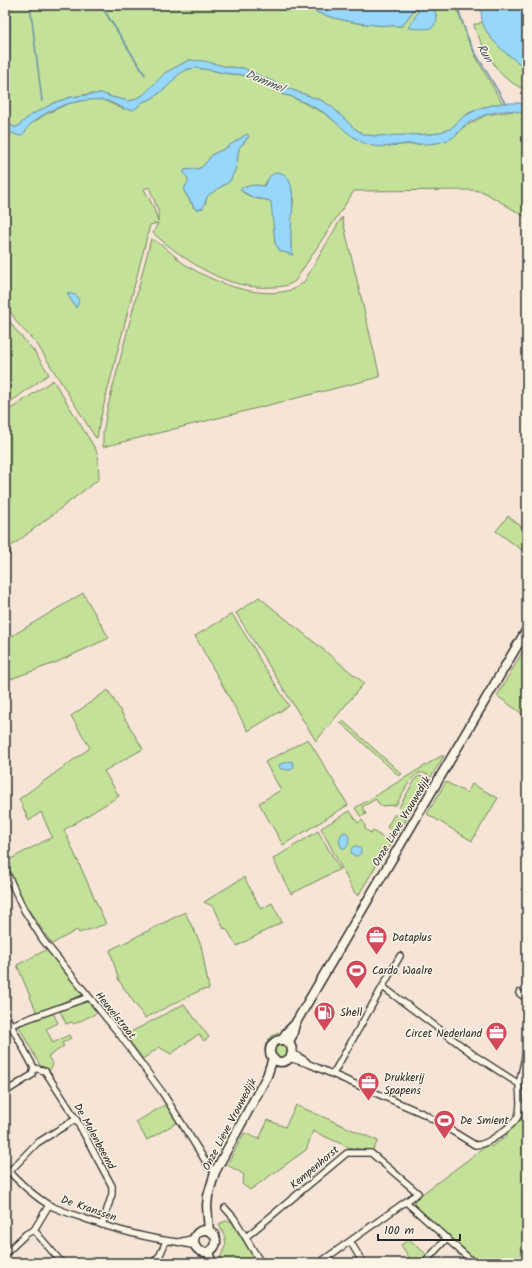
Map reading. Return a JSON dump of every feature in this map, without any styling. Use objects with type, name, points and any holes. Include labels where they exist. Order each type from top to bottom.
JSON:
[{"type":"main road","name":"Onze Lieve Vrouwedijk","points":[[285,1041],[292,1036],[295,1024],[527,629]]},
{"type":"main road","points":[[285,1041],[290,1055],[283,1061],[276,1059],[271,1055],[270,1047],[275,1042],[285,1041]]},
{"type":"main road","name":"Onze Lieve Vrouwedijk","points":[[205,1231],[204,1215],[215,1172],[267,1076],[276,1068],[276,1059]]},
{"type":"main road","points":[[206,1252],[215,1246],[216,1239],[215,1236],[205,1231],[199,1233],[195,1242],[197,1248],[206,1252],[210,1263]]},
{"type":"main road","points":[[205,1263],[206,1252]]},
{"type":"street","name":"Heuvelstraat","points":[[5,870],[24,910],[43,940],[120,1035],[162,1092],[208,1165],[215,1172]]},
{"type":"street","points":[[333,1074],[400,956]]},
{"type":"street","points":[[383,987],[474,1055],[518,1084]]},
{"type":"street","points":[[519,992],[527,999]]},
{"type":"street","points":[[5,1027],[89,997]]},
{"type":"street","points":[[5,1014],[34,1068],[32,1075],[5,1092]]},
{"type":"street","points":[[290,1055],[424,1114],[475,1145],[481,1145],[514,1122],[518,1116],[520,1106],[518,1084],[527,1048]]},
{"type":"street","name":"De Molenbeemd","points":[[34,1068],[45,1071],[76,1120],[112,1186],[112,1194],[102,1225]]},
{"type":"street","points":[[520,1106],[527,1107]]},
{"type":"street","points":[[7,1169],[37,1143],[76,1120]]},
{"type":"street","name":"Kempenhorst","points":[[246,1237],[347,1152],[371,1153],[418,1193],[406,1202]]},
{"type":"street","name":"De Kranssen","points":[[7,1169],[26,1189],[49,1204],[102,1225],[166,1241],[179,1242],[188,1245],[195,1242]]},
{"type":"street","points":[[319,1263],[406,1202],[474,1263]]},
{"type":"street","points":[[5,1254],[26,1234],[34,1230],[49,1204]]},
{"type":"street","points":[[225,1208],[234,1218],[261,1263]]},
{"type":"street","points":[[34,1230],[62,1263]]},
{"type":"street","points":[[424,1263],[447,1238]]},
{"type":"street","points":[[152,1263],[160,1255],[166,1241]]},
{"type":"street","points":[[350,1241],[364,1263]]},
{"type":"green space","points":[[5,5],[300,5],[324,15],[350,22],[402,26],[416,9],[418,12],[437,17],[436,14],[428,7],[420,5],[455,5],[476,57],[502,103],[480,108],[469,113],[450,129],[438,133],[418,136],[365,135],[354,128],[332,107],[323,101],[287,88],[243,68],[228,67],[189,60],[165,73],[143,95],[133,100],[129,101],[111,97],[109,95],[90,94],[71,97],[56,102],[31,115],[17,127],[14,127],[5,123]]},
{"type":"green space","points":[[483,21],[490,36],[495,42],[507,54],[527,69],[527,91],[503,76],[491,59],[481,42],[474,24],[478,24]]},
{"type":"green space","points":[[196,68],[243,75],[324,113],[352,135],[380,146],[436,143],[458,134],[462,128],[486,115],[520,111],[527,115],[527,218],[484,192],[473,190],[354,191],[295,281],[287,285],[276,287],[256,287],[239,284],[208,272],[179,254],[153,233],[158,223],[150,225],[100,420],[97,438],[37,344],[18,324],[5,303],[5,131],[10,133],[28,126],[46,114],[67,104],[86,100],[101,99],[123,109],[138,107],[143,102],[153,98],[168,86],[179,74],[188,69]],"holes":[[[247,134],[248,138],[239,148],[236,168],[230,181],[210,194],[207,197],[205,204],[194,208],[184,191],[188,182],[188,179],[184,174],[187,169],[197,169],[202,167],[213,154],[224,149]],[[268,179],[290,182],[293,198],[291,223],[293,255],[280,251],[275,243],[272,202],[253,198],[240,190],[256,185],[264,186]],[[149,187],[158,210],[158,221],[153,206],[144,189]]]},
{"type":"green space","points":[[342,217],[380,377],[103,447],[103,433],[107,410],[151,239],[194,270],[221,283],[251,291],[266,293],[281,292],[294,289],[304,282]]},
{"type":"green space","points":[[5,313],[14,328],[34,351],[49,374],[5,406]]},
{"type":"green space","points":[[53,380],[96,450],[98,456],[99,479],[5,551],[5,413]]},
{"type":"green space","points":[[508,516],[527,531],[527,554],[496,531]]},
{"type":"green space","points":[[83,593],[109,638],[55,663],[5,681],[5,640]]},
{"type":"green space","points":[[259,597],[364,683],[316,741],[236,613]]},
{"type":"green space","points":[[232,614],[255,650],[264,668],[289,706],[248,731],[195,636]]},
{"type":"green space","points":[[527,644],[527,717],[497,696]]},
{"type":"green space","points":[[108,690],[143,749],[104,771],[119,796],[64,830],[106,924],[79,933],[77,930],[52,944],[18,894],[5,862],[52,837],[41,812],[29,821],[19,799],[90,748],[71,716]]},
{"type":"green space","points":[[342,720],[402,774],[399,776],[340,722]]},
{"type":"green space","points":[[308,739],[348,805],[283,845],[259,803],[281,790],[265,762]]},
{"type":"green space","points":[[441,756],[444,756],[431,777],[420,773],[413,778],[396,805],[380,806],[376,799],[362,807],[366,814],[361,817],[355,808]]},
{"type":"green space","points":[[420,776],[429,781],[386,853],[383,851],[379,857],[380,859],[358,896],[354,892],[321,828],[350,811],[358,823],[362,820],[365,825],[365,829],[371,833],[373,831],[387,840],[392,831],[387,827],[394,815],[398,815],[400,812],[399,807],[416,778]]},
{"type":"green space","points":[[446,782],[467,793],[472,784],[498,798],[472,841],[427,814]]},
{"type":"green space","points":[[318,831],[340,869],[291,894],[273,859]]},
{"type":"green space","points":[[244,877],[261,909],[272,903],[282,922],[237,946],[226,928],[224,929],[214,907],[204,902]]},
{"type":"green space","points":[[185,912],[201,945],[209,989],[201,990],[145,1018],[119,981],[110,950]]},
{"type":"green space","points":[[48,949],[84,994],[37,1013],[17,965]]},
{"type":"green space","points":[[85,1002],[90,1002],[97,1013],[74,1024],[72,1022],[66,1024],[60,1011]]},
{"type":"green space","points":[[184,1004],[209,1037],[204,1041],[199,1034],[171,1054],[159,1047],[143,1059],[125,1035]]},
{"type":"green space","points":[[53,1013],[58,1023],[46,1029],[53,1043],[69,1035],[71,1038],[62,1043],[64,1046],[48,1057],[53,1064],[49,1070],[41,1067],[19,1027],[21,1024]]},
{"type":"green space","points":[[279,1033],[284,1034],[272,1040],[269,1049],[268,1061],[265,1052],[266,1044],[271,1037]]},
{"type":"green space","points":[[279,1045],[283,1045],[287,1051],[283,1057],[279,1057],[275,1053],[275,1049]]},
{"type":"green space","points":[[166,1104],[178,1122],[147,1140],[136,1122]]},
{"type":"green space","points":[[296,1105],[378,1141],[372,1151],[348,1147],[313,1131],[306,1150],[250,1190],[242,1184],[244,1175],[227,1165],[244,1133],[259,1139],[268,1120],[285,1127]]},
{"type":"green space","points":[[527,1114],[527,1263],[477,1263],[414,1207],[414,1200],[489,1144],[491,1147],[507,1136],[505,1132]]},
{"type":"green space","points":[[226,1221],[231,1221],[257,1263],[218,1263],[226,1244],[219,1224]]},
{"type":"green space","points":[[409,1239],[428,1256],[420,1263],[415,1263],[416,1261],[410,1259],[401,1245]]},
{"type":"water","points":[[300,5],[420,5],[435,11],[437,22],[432,28],[408,28],[418,12],[416,9],[402,26],[362,24],[337,19]]},
{"type":"water","points":[[481,5],[527,5],[527,69],[503,51],[492,40],[482,22]]},
{"type":"water","name":"Dommel","points":[[189,60],[204,61],[228,67],[243,68],[287,88],[323,101],[332,107],[354,128],[365,135],[433,134],[450,129],[463,117],[480,108],[502,103],[520,103],[527,107],[527,115],[511,111],[494,112],[478,118],[464,126],[456,135],[443,142],[377,147],[359,141],[323,112],[243,75],[196,68],[188,69],[179,74],[168,86],[153,98],[143,102],[134,110],[129,110],[106,100],[83,101],[63,105],[45,114],[30,125],[20,136],[5,131],[5,123],[17,127],[31,115],[56,102],[71,97],[102,93],[111,97],[129,101],[133,100],[143,95],[165,73]]},
{"type":"water","points":[[247,134],[249,136],[239,148],[236,168],[230,181],[210,194],[207,197],[203,208],[196,210],[184,191],[188,179],[184,174],[184,170],[202,167],[213,154],[224,149]]},
{"type":"water","points":[[277,172],[286,175],[290,184],[292,195],[291,247],[293,255],[280,251],[275,243],[271,202],[268,200],[254,198],[240,190],[241,188],[253,185],[264,186],[270,176]]},
{"type":"water","points":[[67,293],[76,295],[78,298],[79,301],[76,308]]},
{"type":"water","points":[[292,761],[294,766],[291,770],[281,769],[279,766],[280,764]]},
{"type":"water","points":[[346,832],[349,840],[345,849],[341,847],[339,840],[342,833]]},
{"type":"water","points":[[354,846],[358,846],[360,847],[360,855],[354,856],[351,853],[351,849]]},
{"type":"waterway","points":[[9,110],[10,5]]},
{"type":"waterway","points":[[30,5],[42,101]]},
{"type":"waterway","points":[[91,5],[98,6]]},
{"type":"waterway","points":[[103,5],[102,7],[145,75]]},
{"type":"waterway","name":"Run","points":[[457,5],[469,42],[505,103]]},
{"type":"place","name":"Dataplus","points":[[376,956]]},
{"type":"place","name":"Cardo Waalre","points":[[356,990]]},
{"type":"place","name":"Shell","points":[[324,1032]]},
{"type":"place","name":"Circet Nederland","points":[[497,1052]]},
{"type":"place","name":"Drukkerij Spapens","points":[[368,1102]]},
{"type":"place","name":"De Smient","points":[[445,1140]]}]
